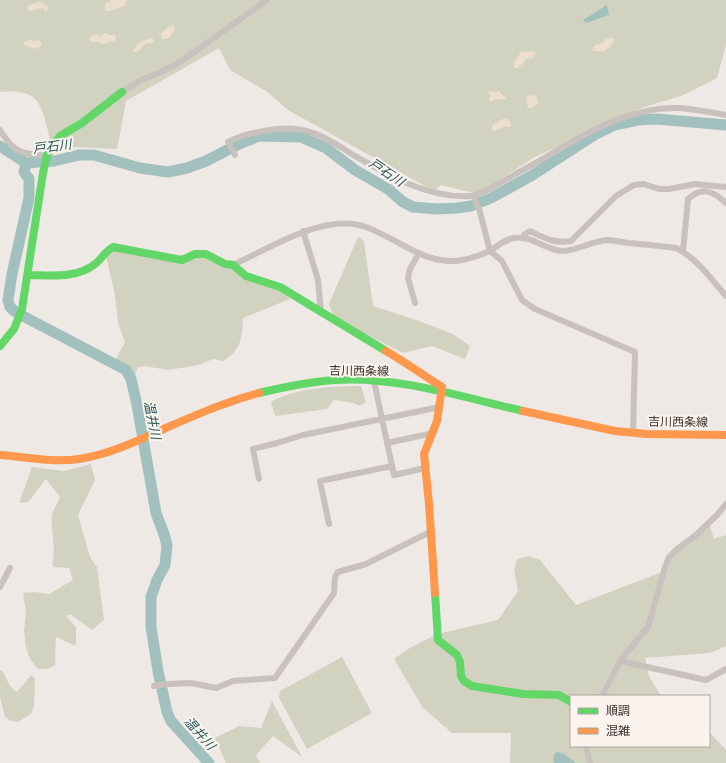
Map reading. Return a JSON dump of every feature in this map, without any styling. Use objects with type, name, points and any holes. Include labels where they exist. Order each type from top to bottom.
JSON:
[{"type":"street","points":[[1,342],[12,334],[18,322],[28,275],[43,170],[47,155],[60,136],[82,123],[122,92],[141,80],[180,62],[267,0]]},
{"type":"street","points":[[236,155],[228,142],[239,136],[270,129],[297,129],[311,132],[330,140],[406,183],[430,191],[451,195],[473,196],[530,166],[591,131],[633,114],[657,109],[678,108],[705,111],[726,116]]},
{"type":"street","points":[[0,130],[8,143],[20,152],[30,155],[47,155]]},
{"type":"street","points":[[522,238],[524,234],[530,231],[551,241],[571,241],[616,196],[634,185],[644,184],[669,189],[695,184],[726,187]]},
{"type":"street","points":[[683,251],[688,199],[693,194],[710,191],[726,203]]},
{"type":"street","points":[[474,197],[490,251],[502,261],[522,300],[535,309],[636,352],[633,433]]},
{"type":"street","points":[[28,275],[66,274],[88,270],[96,264],[106,250],[113,247],[182,260],[194,254],[206,254],[225,264],[233,265],[303,231],[335,224],[351,224],[366,227],[419,253],[438,259],[456,261],[471,258],[490,251],[504,242],[514,238],[535,241],[554,250],[564,251],[593,242],[608,240],[676,248],[683,251],[695,261],[726,296]]},
{"type":"street","points":[[303,231],[318,280],[321,313]]},
{"type":"street","points":[[415,303],[408,278],[410,269],[419,253]]},
{"type":"street","points":[[233,265],[246,276],[280,288],[442,387],[440,409],[424,454],[438,640],[457,655],[460,662],[461,676],[464,681],[472,686],[523,694],[559,694],[570,701]]},
{"type":"street","name":"吉川西条線","points":[[0,455],[45,460],[88,458],[121,448],[153,435],[180,421],[237,399],[285,387],[334,380],[374,381],[413,386],[601,428],[633,433],[726,435]]},
{"type":"street","points":[[374,381],[394,475],[425,468]]},
{"type":"street","points":[[259,479],[253,449],[303,435],[435,408],[440,409]]},
{"type":"street","points":[[387,443],[432,434]]},
{"type":"street","points":[[329,524],[320,482],[392,466]]},
{"type":"street","points":[[603,695],[620,661],[648,627],[669,557],[696,535],[726,504]]},
{"type":"street","points":[[154,686],[191,683],[216,688],[233,680],[275,678],[334,593],[335,577],[338,572],[366,564],[430,532]]},
{"type":"street","points":[[0,587],[10,568]]},
{"type":"street","points":[[620,661],[706,680],[726,669]]},
{"type":"street","points":[[586,747],[590,763]]},
{"type":"green space","points":[[0,0],[726,0],[726,45],[717,78],[681,96],[644,107],[533,158],[478,194],[441,185],[434,191],[288,110],[266,91],[230,70],[219,48],[126,101],[117,149],[52,146],[43,113],[37,101],[30,95],[22,93],[0,92]]},
{"type":"green space","points":[[358,237],[364,241],[373,306],[453,334],[470,346],[465,359],[432,346],[403,353],[334,318],[329,304]]},
{"type":"green space","points":[[114,249],[179,263],[202,255],[278,290],[290,299],[243,318],[241,337],[238,347],[224,361],[213,359],[199,365],[168,370],[145,366],[138,367],[134,378],[128,370],[115,361],[125,342],[118,323],[115,295],[106,256]]},
{"type":"green space","points":[[361,386],[366,402],[360,406],[353,403],[334,400],[327,409],[275,416],[271,402],[281,397],[314,389]]},
{"type":"green space","points":[[91,464],[95,480],[78,515],[90,557],[97,567],[104,620],[92,630],[70,614],[66,616],[76,627],[76,646],[56,637],[55,665],[47,669],[38,669],[30,659],[26,648],[24,631],[26,613],[23,593],[35,592],[49,594],[73,580],[69,568],[54,567],[52,564],[54,547],[52,515],[60,497],[46,479],[28,502],[19,503],[32,467],[64,471]]},
{"type":"green space","points":[[709,523],[714,539],[726,535],[726,646],[710,653],[645,658],[649,676],[660,695],[570,695],[570,747],[710,747],[710,733],[726,750],[726,763],[510,763],[511,733],[452,733],[423,708],[394,659],[408,649],[437,634],[498,620],[518,591],[514,570],[517,559],[529,556],[540,560],[576,605],[662,572],[673,553]]},
{"type":"green space","points":[[342,657],[372,713],[307,749],[279,698],[280,691]]},
{"type":"green space","points":[[0,670],[3,672],[10,686],[17,692],[31,675],[35,678],[34,706],[31,714],[18,722],[11,721],[5,717],[0,697]]},
{"type":"green space","points":[[272,701],[302,757],[273,736],[256,755],[260,763],[226,763],[215,738],[239,726],[261,728]]},
{"type":"sand","points":[[111,0],[127,0],[124,6],[110,11],[105,11],[105,3],[108,3]]},
{"type":"sand","points":[[37,2],[43,3],[48,7],[47,12],[42,8],[29,11],[27,6]]},
{"type":"sand","points":[[173,25],[175,29],[171,35],[167,39],[162,39],[161,34],[169,26]]},
{"type":"sand","points":[[106,33],[108,35],[115,35],[115,41],[102,44],[91,42],[91,36],[98,34],[100,36]]},
{"type":"sand","points":[[152,38],[154,40],[152,43],[146,43],[139,51],[133,51],[141,42]]},
{"type":"sand","points":[[614,38],[612,45],[604,52],[594,51],[592,49],[606,39]]},
{"type":"sand","points":[[31,39],[33,41],[39,40],[42,43],[40,47],[35,49],[24,45],[23,43]]},
{"type":"sand","points":[[522,51],[533,51],[536,54],[533,58],[526,59],[522,65],[519,65],[518,68],[514,68],[514,62]]},
{"type":"sand","points":[[499,90],[500,93],[506,98],[505,100],[496,99],[490,102],[489,99],[491,96],[488,92],[492,91],[495,93]]},
{"type":"sand","points":[[532,95],[537,97],[538,104],[528,108],[526,99],[528,96]]},
{"type":"sand","points":[[505,118],[509,120],[511,124],[510,127],[504,127],[494,131],[492,129],[492,125]]},
{"type":"water","points":[[607,5],[609,15],[586,23],[583,20]]},
{"type":"water","points":[[557,752],[564,754],[575,763],[554,763],[553,760],[555,753]]},
{"type":"waterway","name":"戸石川","points":[[26,163],[54,161],[79,155],[94,155],[140,168],[168,172],[187,168],[206,161],[237,145],[259,136],[301,137],[326,148],[355,170],[388,189],[403,202],[413,207],[437,209],[457,208],[471,206],[491,198],[531,176],[596,134],[614,125],[638,120],[657,119],[726,125]]},
{"type":"waterway","name":"温井川","points":[[0,146],[26,163]]},
{"type":"waterway","name":"温井川","points":[[26,163],[24,172],[29,179],[29,198],[12,274],[8,300],[10,307],[21,315],[126,370],[131,379],[156,513],[167,546],[165,565],[157,580],[151,597],[151,627],[158,671],[167,712],[171,721],[209,763]]},
{"type":"traffic: fast","points":[[0,346],[14,329],[22,309],[47,155],[60,136],[82,123],[122,92]]},
{"type":"traffic: fast","points":[[28,275],[63,275],[80,272],[95,264],[113,247],[182,260],[195,254],[206,254],[225,264],[233,265],[246,276],[280,287],[386,351]]},
{"type":"traffic: fast","points":[[259,393],[296,385],[334,380],[382,381],[430,389],[523,411]]},
{"type":"traffic: fast","points":[[435,593],[438,640],[457,655],[460,662],[461,676],[464,681],[472,686],[523,694],[559,695],[570,701]]},
{"type":"traffic: slow","points":[[386,351],[442,387],[437,421],[424,454],[435,593]]},
{"type":"traffic: slow","points":[[0,455],[59,460],[91,457],[125,446],[213,408],[259,393]]},
{"type":"traffic: slow","points":[[523,411],[615,431],[647,434],[726,435]]}]
